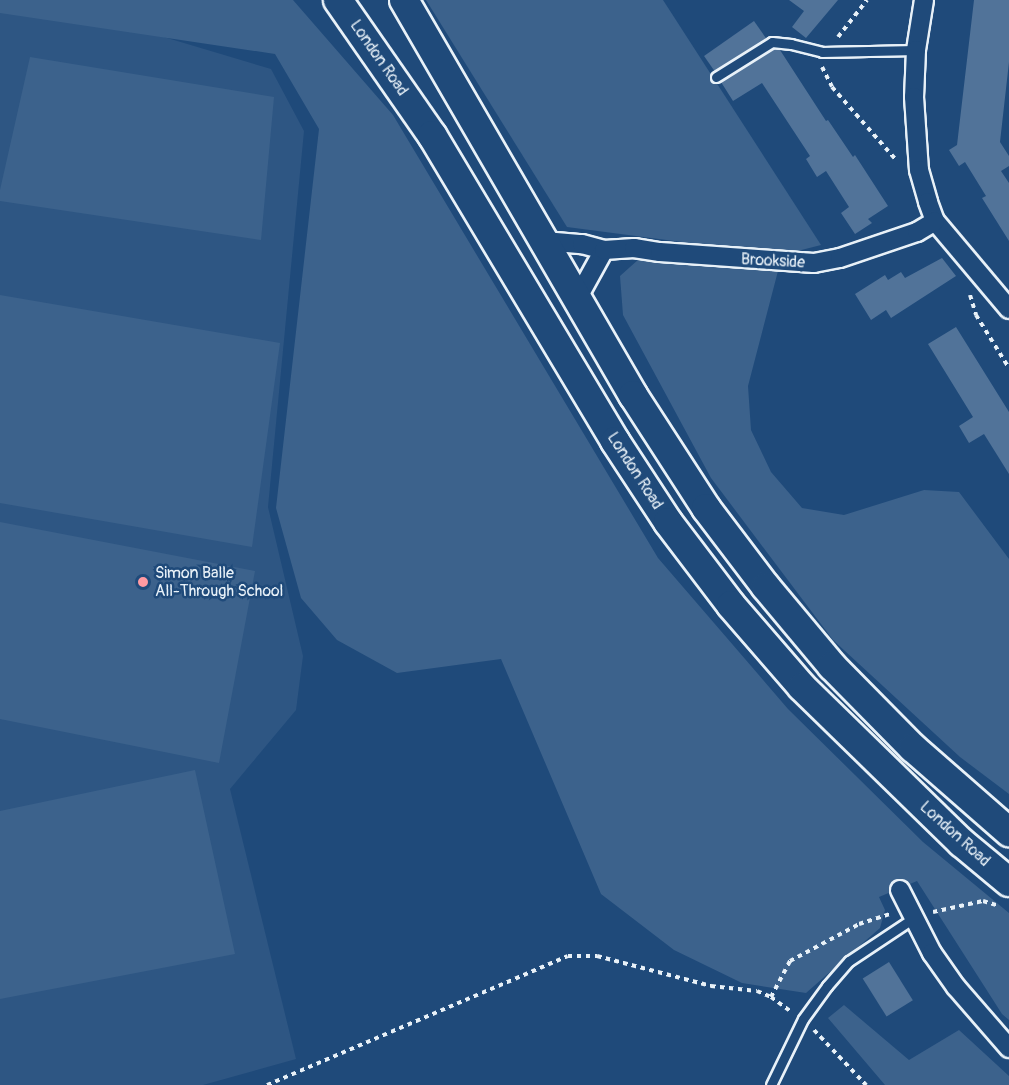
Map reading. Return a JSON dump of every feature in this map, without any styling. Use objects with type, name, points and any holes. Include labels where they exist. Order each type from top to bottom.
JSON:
[{"type":"highway","name":"London Road","points":[[338,0],[432,135],[615,441],[668,522],[710,578],[802,687],[962,843],[1005,894]]},
{"type":"highway","points":[[404,0],[577,298],[668,451],[706,508],[766,588],[832,666],[913,748],[1009,832]]},
{"type":"street","points":[[924,0],[916,50],[914,97],[919,170],[935,221],[1009,309]]},
{"type":"street","name":"Brookside","points":[[544,241],[582,244],[604,250],[634,248],[660,252],[814,263],[840,258],[917,232],[935,221]]},
{"type":"street","points":[[577,298],[604,250]]},
{"type":"street","points":[[900,890],[932,952],[957,987],[1009,1048]]},
{"type":"lane","points":[[716,77],[772,42],[827,52],[916,50]]},
{"type":"lane","points":[[771,1085],[803,1019],[826,986],[849,961],[912,912]]},
{"type":"path","points":[[867,0],[827,52],[822,67],[825,77],[891,151],[901,171]]},
{"type":"path","points":[[967,285],[976,315],[1009,368]]},
{"type":"path","points":[[771,997],[790,961],[859,924],[912,912],[983,901],[1005,894]]},
{"type":"path","points":[[267,1085],[568,956],[597,956],[711,986],[757,991],[771,997],[803,1019],[866,1085]]},
{"type":"shaded area","name":"Simon Balle All-Through School","points":[[0,0],[40,0],[271,69],[304,131],[268,507],[303,656],[296,710],[230,789],[296,1059],[203,1085],[0,1085]]},
{"type":"shaded area","points":[[0,0],[293,0],[393,115],[658,558],[788,709],[923,842],[1009,913],[1009,1020],[1002,1014],[917,881],[879,897],[885,910],[880,928],[806,993],[742,983],[674,950],[601,894],[501,659],[397,673],[337,640],[301,598],[276,508],[319,129],[275,54],[0,13]]},
{"type":"shaded area","points":[[426,0],[663,0],[821,245],[782,255],[567,227]]},
{"type":"shaded area","points":[[30,57],[274,97],[261,240],[0,201],[0,190]]},
{"type":"shaded area","points":[[639,259],[778,271],[748,386],[751,430],[771,472],[802,508],[844,515],[924,490],[959,492],[1009,559],[1009,794],[960,757],[833,640],[711,478],[623,315],[620,276]]},
{"type":"shaded area","points":[[0,295],[280,343],[252,547],[0,503]]},
{"type":"shaded area","points":[[0,522],[255,571],[219,763],[0,719]]},
{"type":"shaded area","points":[[195,770],[235,954],[0,999],[0,811]]},
{"type":"shaded area","points":[[844,1005],[909,1060],[959,1030],[1009,1076],[1009,1085],[885,1085],[828,1018]]},
{"type":"building","points":[[789,0],[838,0],[806,38],[792,27],[804,11]]},
{"type":"building","points":[[974,0],[1009,0],[1009,62],[1000,142],[1009,156],[1009,166],[1001,171],[1009,183],[1009,241],[982,198],[986,196],[965,162],[959,166],[949,150],[957,145]]},
{"type":"building","points":[[754,21],[766,38],[716,73],[704,56]]},
{"type":"building","points":[[773,49],[780,50],[826,121],[828,120],[853,157],[855,155],[888,206],[868,219],[872,223],[855,234],[841,213],[849,207],[826,171],[817,177],[806,159],[810,156],[762,83],[733,101],[721,82]]},
{"type":"building","points":[[942,258],[956,276],[891,318],[886,310],[871,320],[855,294],[885,275],[888,280],[901,272],[905,278]]},
{"type":"building","points":[[956,327],[1009,412],[1009,474],[984,434],[969,443],[959,426],[973,417],[928,344]]},
{"type":"building","points":[[889,962],[913,1000],[887,1017],[863,978]]},
{"type":"place","name":"Simon Balle All-Through School","points":[[143,582]]}]
